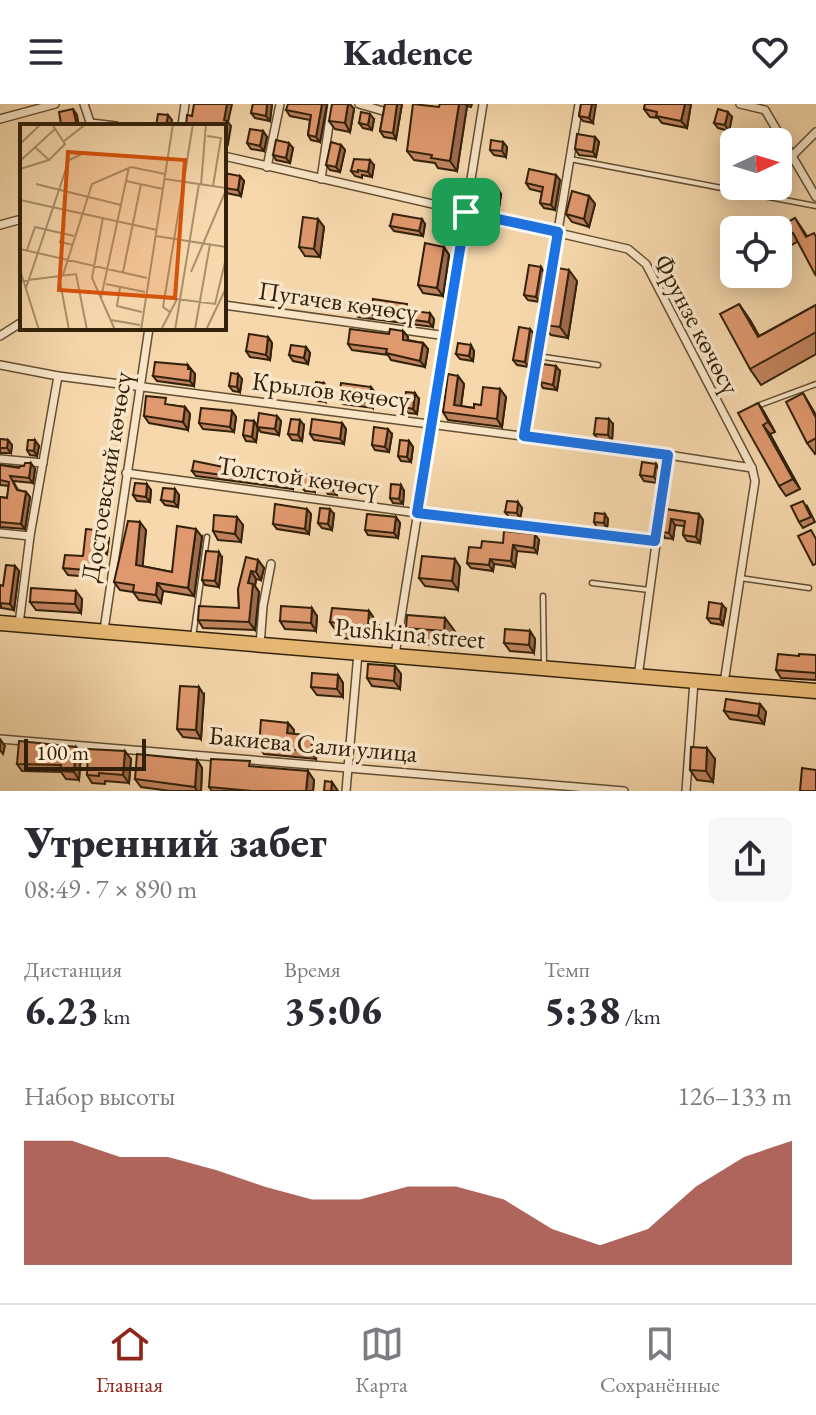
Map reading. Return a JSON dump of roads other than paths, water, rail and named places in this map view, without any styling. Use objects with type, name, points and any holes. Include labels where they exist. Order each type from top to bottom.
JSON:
[{"type":"highway","name":"Pushkina street","points":[[0,623],[816,691]]},
{"type":"street","points":[[0,119],[55,104]]},
{"type":"street","points":[[84,104],[91,124]]},
{"type":"street","points":[[182,124],[185,104]]},
{"type":"street","points":[[267,167],[280,104]]},
{"type":"street","points":[[321,179],[332,104]]},
{"type":"street","points":[[359,104],[383,111]]},
{"type":"street","points":[[394,657],[483,104]]},
{"type":"street","points":[[524,436],[579,104]]},
{"type":"street","points":[[740,104],[765,110],[776,128]]},
{"type":"street","points":[[816,132],[792,156],[816,197]]},
{"type":"street","name":"Фрунзе көчөсү","points":[[226,157],[558,232],[628,249],[638,255],[646,264],[752,468],[755,481],[724,684]]},
{"type":"street","points":[[0,225],[20,220]]},
{"type":"street","name":"Пугачев көчөсү","points":[[226,305],[447,336]]},
{"type":"street","points":[[0,336],[20,323]]},
{"type":"street","name":"Достоевский көчөсү","points":[[104,632],[149,330]]},
{"type":"street","name":"Крылов көчөсү","points":[[0,365],[58,376],[432,423],[752,468]]},
{"type":"street","points":[[19,624],[30,536],[58,376]]},
{"type":"street","points":[[638,677],[668,455]]},
{"type":"street","points":[[0,459],[43,463]]},
{"type":"street","name":"Толстой көчөсү","points":[[126,473],[417,513],[655,541]]},
{"type":"street","points":[[0,533],[30,536]]},
{"type":"street","points":[[260,645],[271,564]]},
{"type":"street","points":[[346,791],[358,653]]},
{"type":"street","points":[[686,791],[694,681]]},
{"type":"street","name":"Бакиева Сали улица","points":[[0,739],[624,791]]},
{"type":"lane","points":[[570,159],[816,206]]},
{"type":"lane","points":[[537,356],[598,365]]},
{"type":"lane","points":[[751,409],[816,384]]},
{"type":"lane","points":[[725,419],[737,414]]},
{"type":"lane","points":[[193,639],[207,537]]},
{"type":"lane","points":[[740,578],[809,588]]},
{"type":"lane","points":[[592,583],[649,590]]},
{"type":"lane","points":[[543,596],[544,668]]}]
